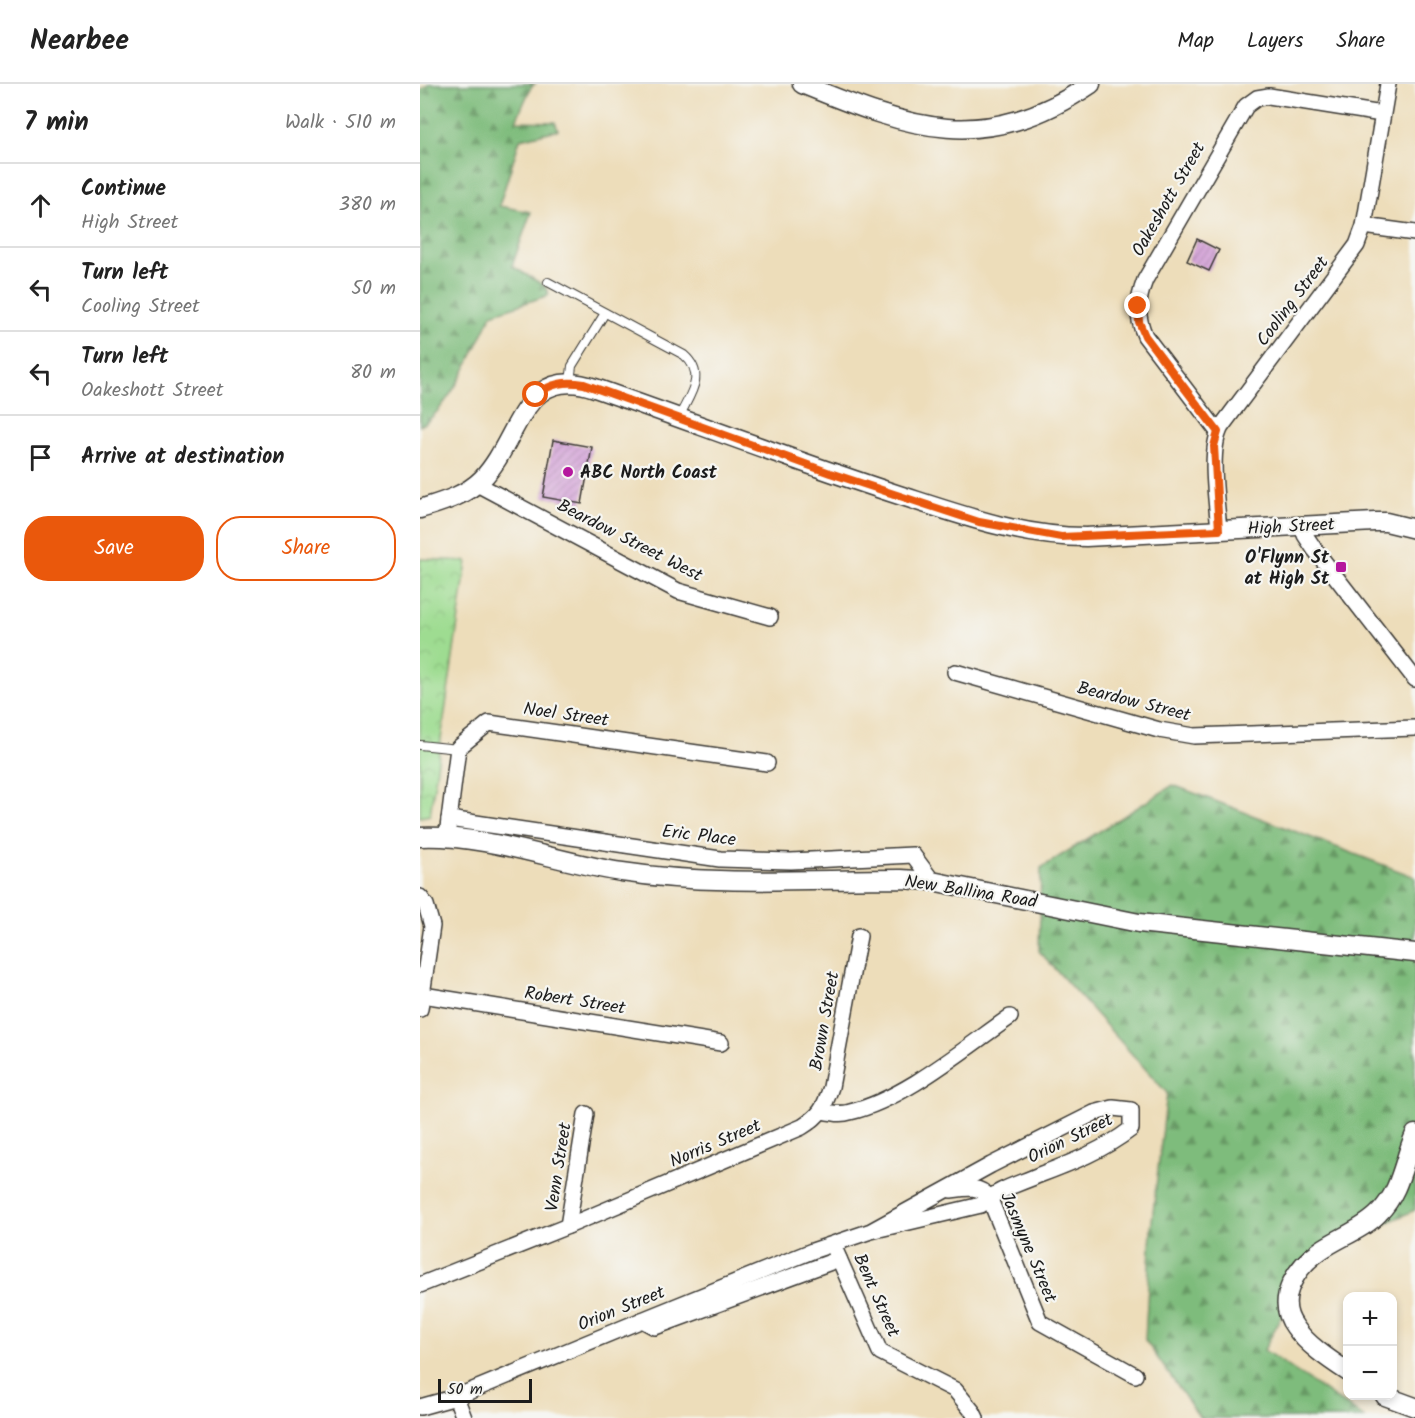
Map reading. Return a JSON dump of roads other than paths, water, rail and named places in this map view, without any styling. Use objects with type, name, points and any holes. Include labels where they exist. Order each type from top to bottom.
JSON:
[{"type":"street","points":[[802,84],[892,119],[950,129],[984,128],[1013,123],[1043,112],[1069,99],[1091,84]]},
{"type":"street","name":"Cooling Street","points":[[1218,432],[1357,245],[1364,226],[1388,84]]},
{"type":"street","name":"Oakeshott Street","points":[[1218,432],[1145,336],[1139,322],[1138,306],[1145,280],[1246,106],[1257,98],[1269,96],[1382,114]]},
{"type":"street","points":[[1364,226],[1415,233]]},
{"type":"street","points":[[420,509],[454,498],[477,484],[493,466],[536,395],[552,385],[570,382]]},
{"type":"street","name":"High Street","points":[[570,382],[584,384],[830,473],[979,522],[1061,537],[1386,522],[1415,529]]},
{"type":"street","points":[[1218,432],[1214,446],[1219,530]]},
{"type":"street","name":"Beardow Street West","points":[[477,484],[678,591],[770,617]]},
{"type":"street","points":[[1303,526],[1305,535],[1315,550],[1415,679]]},
{"type":"street","name":"Beardow Street","points":[[955,672],[1159,730],[1194,736],[1415,728]]},
{"type":"street","name":"Noel Street","points":[[458,749],[489,723],[767,763]]},
{"type":"street","points":[[447,837],[458,749]]},
{"type":"street","name":"Eric Place","points":[[449,819],[720,859],[791,861],[913,855],[933,882]]},
{"type":"street","name":"New Ballina Road","points":[[420,837],[447,837],[622,872],[690,879],[900,879],[933,882],[1139,923],[1415,953]]},
{"type":"street","points":[[421,1002],[432,926],[423,901]]},
{"type":"street","name":"Brown Street","points":[[822,1111],[831,1087],[859,936]]},
{"type":"street","name":"Robert Street","points":[[421,1002],[721,1043]]},
{"type":"street","points":[[822,1111],[849,1113],[886,1100],[947,1062],[1010,1017]]},
{"type":"street","name":"Orion Street","points":[[420,1407],[456,1397],[812,1251],[836,1252],[870,1231],[991,1165],[1094,1113],[1113,1108],[1131,1110],[1131,1129],[1114,1142],[989,1197],[981,1205],[870,1231]]},
{"type":"street","name":"Norris Street","points":[[420,1285],[568,1226],[802,1127],[822,1111]]},
{"type":"street","name":"Venn Street","points":[[568,1226],[586,1114]]},
{"type":"street","points":[[1343,1369],[1318,1350],[1294,1327],[1289,1315],[1287,1300],[1289,1286],[1304,1263],[1372,1220],[1384,1207],[1397,1187],[1415,1134]]},
{"type":"street","name":"Jasmyne Street","points":[[945,1191],[972,1188],[983,1190],[989,1197],[1040,1322],[1135,1375]]},
{"type":"street","name":"Bent Street","points":[[836,1252],[880,1352],[955,1390],[976,1418]]},
{"type":"street","points":[[456,1397],[464,1418]]},
{"type":"street","points":[[1397,1400],[1415,1407]]},
{"type":"lane","points":[[548,282],[684,355],[692,363],[696,370],[696,378],[679,417]]},
{"type":"lane","points":[[570,382],[572,366],[605,313]]},
{"type":"lane","points":[[420,745],[458,749]]},
{"type":"place","name":"ABC North Coast","points":[[568,472]]},
{"type":"place","name":"O'Flynn St at High St","points":[[1341,567]]}]
